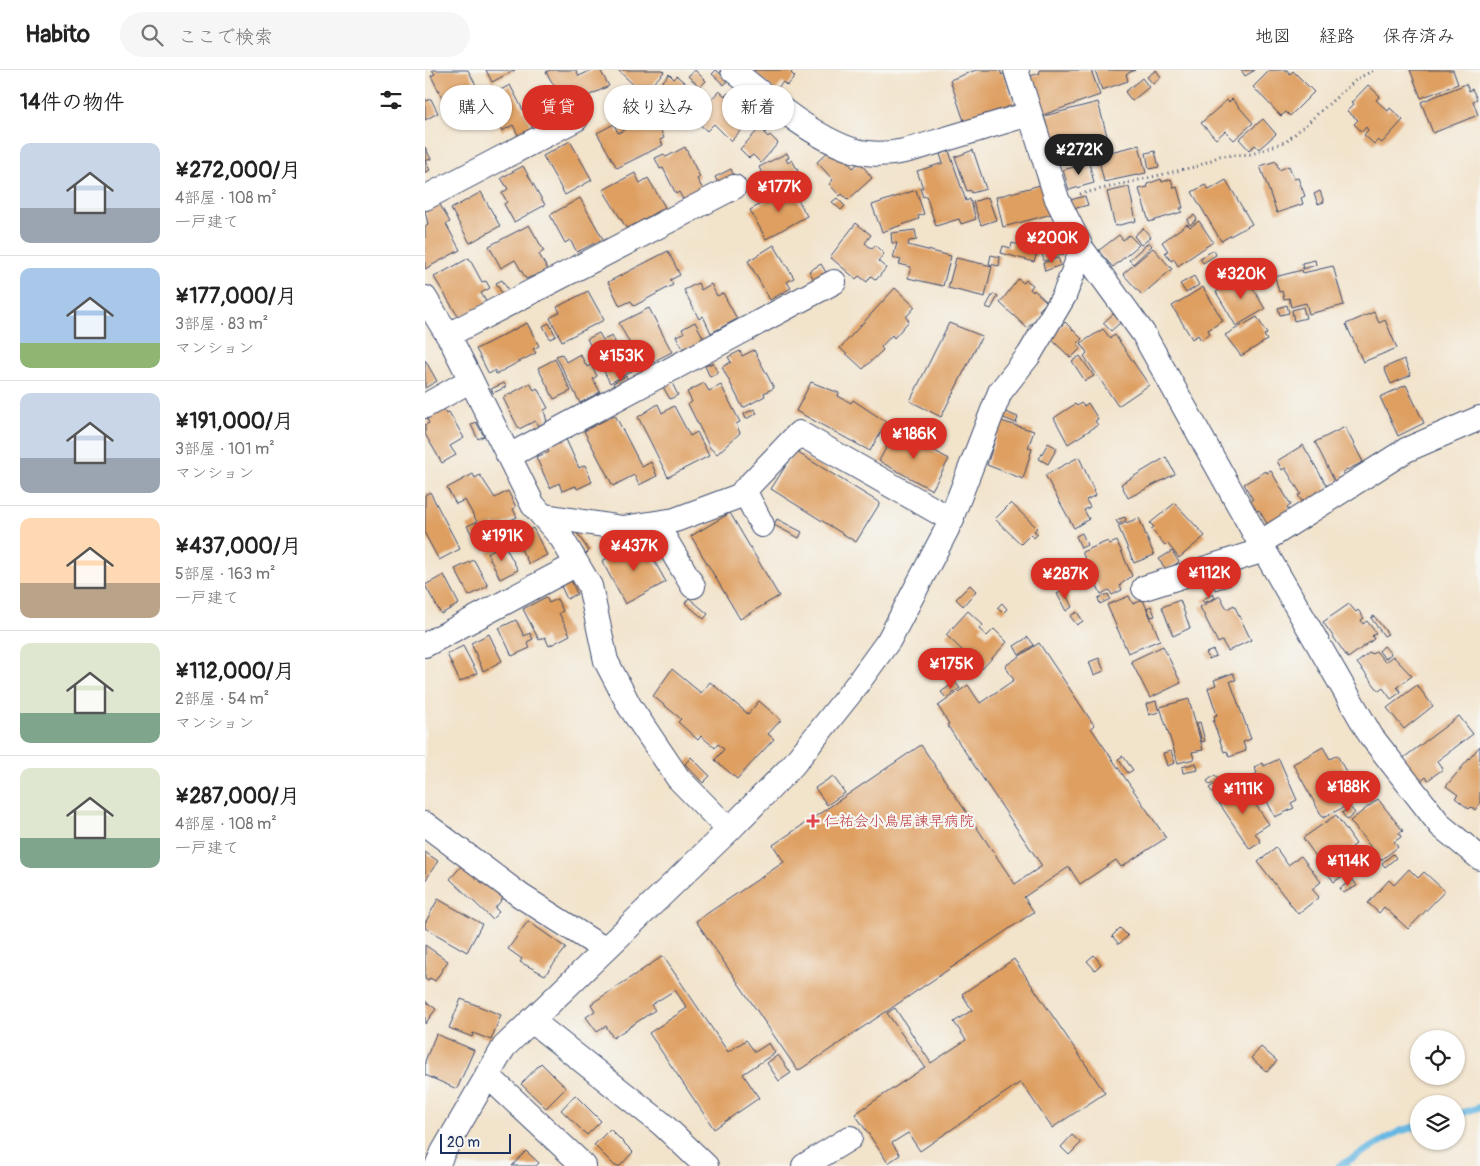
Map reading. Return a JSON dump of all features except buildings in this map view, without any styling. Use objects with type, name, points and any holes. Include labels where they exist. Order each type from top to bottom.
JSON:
[{"type":"street","points":[[733,70],[771,102],[803,124],[833,141],[866,153],[893,154],[1029,114]]},
{"type":"street","points":[[1016,70],[1057,200],[1082,249],[1143,333],[1262,547],[1371,736],[1441,826],[1480,858]]},
{"type":"street","points":[[425,198],[553,130]]},
{"type":"street","points":[[448,335],[735,187]]},
{"type":"street","points":[[437,1166],[443,1152],[504,1046],[729,830],[793,764],[855,687],[889,640],[952,520],[1000,392],[1029,355],[1064,296],[1082,249]]},
{"type":"street","points":[[509,456],[833,282]]},
{"type":"street","points":[[425,298],[448,335],[533,505],[545,516],[561,537],[590,586],[606,661],[630,707],[678,778],[729,830]]},
{"type":"street","points":[[425,406],[471,380]]},
{"type":"street","points":[[1144,588],[1262,547],[1406,450],[1480,418]]},
{"type":"street","points":[[545,516],[623,528],[675,520],[739,496],[799,433],[952,520]]},
{"type":"street","points":[[744,490],[762,525]]},
{"type":"street","points":[[656,524],[693,586]]},
{"type":"street","points":[[425,645],[577,564]]},
{"type":"street","points":[[425,824],[521,896],[604,949]]},
{"type":"street","points":[[531,1020],[662,1124],[706,1166]]},
{"type":"street","points":[[487,1075],[585,1166]]},
{"type":"street","points":[[804,1166],[850,1138]]},
{"type":"path","points":[[1057,200],[1124,182],[1198,166],[1220,156],[1252,154],[1287,141],[1357,79],[1374,70]]},
{"type":"waterway","points":[[1465,1112],[1480,1107]]},
{"type":"waterway","points":[[1339,1166],[1400,1131],[1410,1128]]},
{"type":"place","name":"仁祐会小鳥居諫早病院","points":[[813,821]]}]
